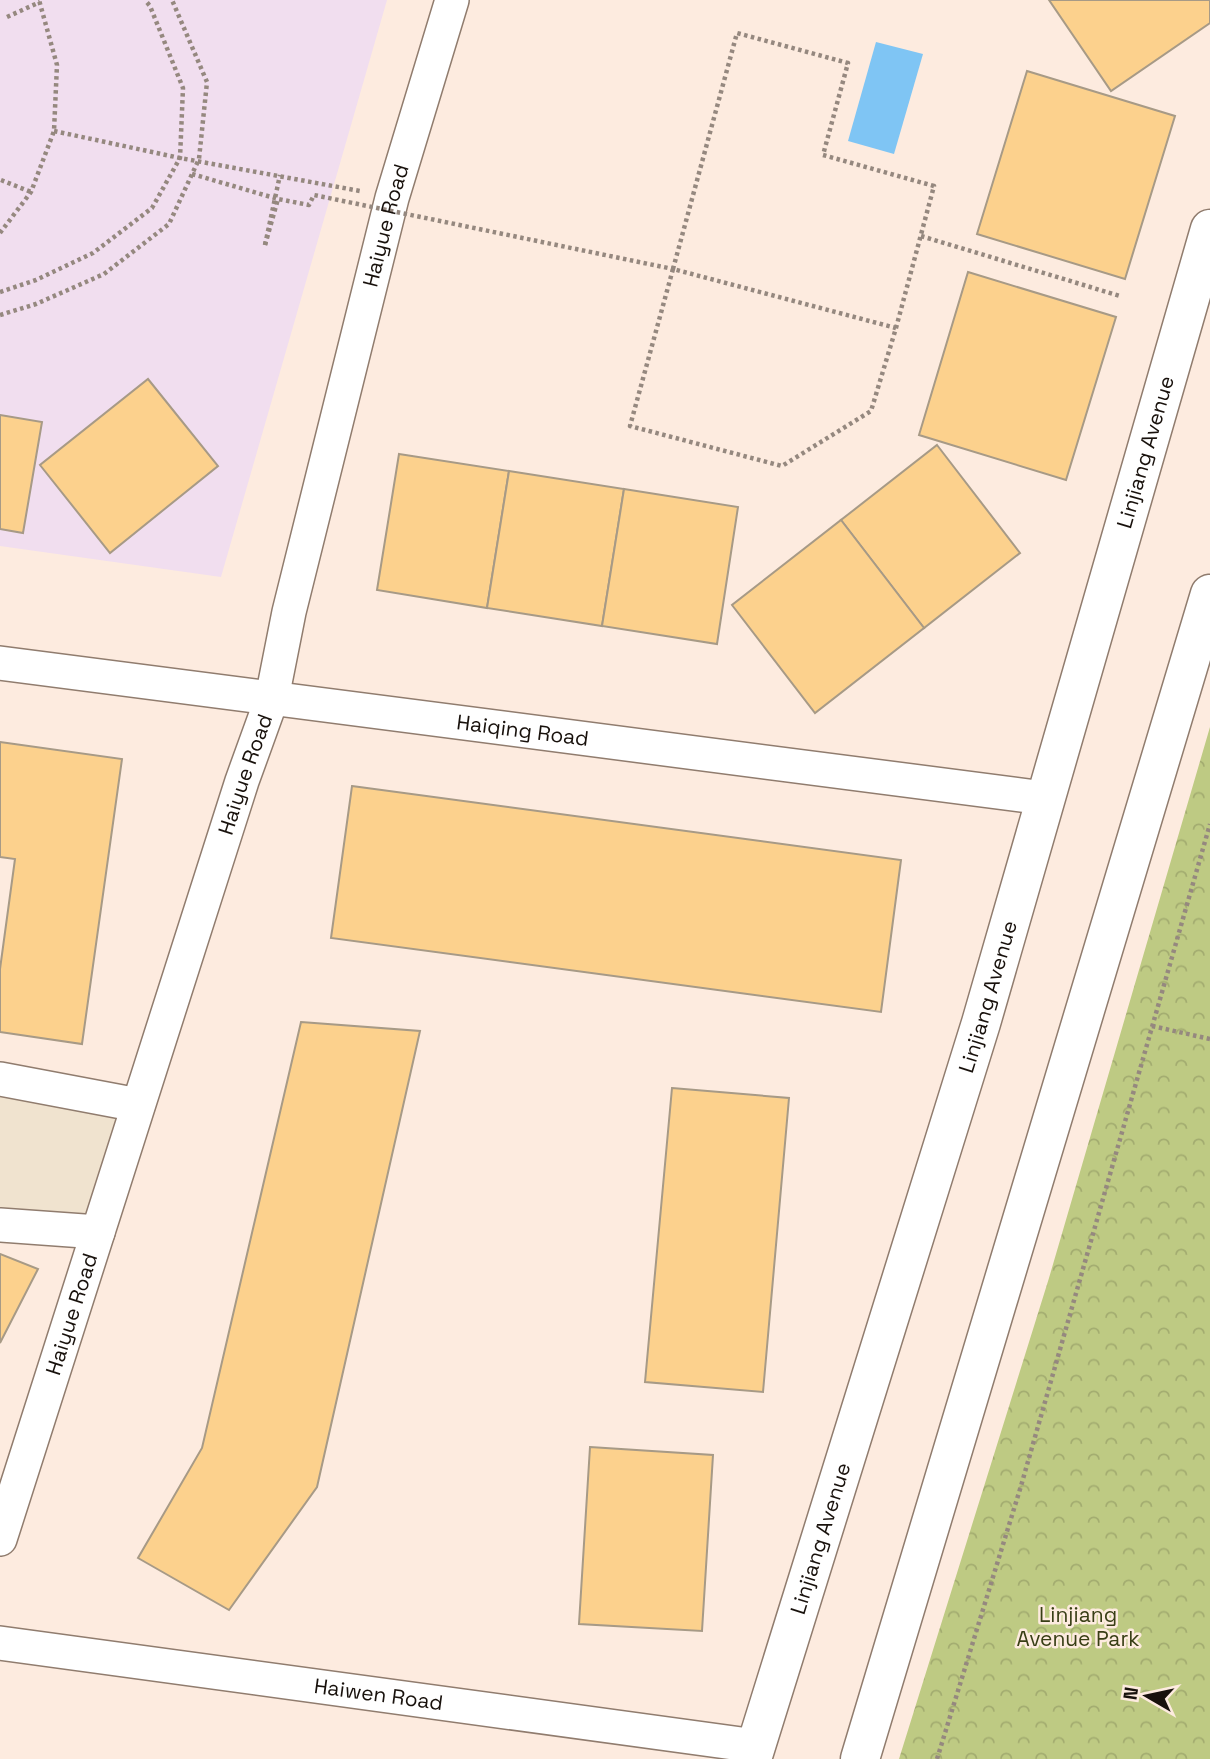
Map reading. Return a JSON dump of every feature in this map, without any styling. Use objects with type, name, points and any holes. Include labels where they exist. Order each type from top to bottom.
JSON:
[{"type":"main road","name":"Linjiang Avenue","points":[[754,1753],[981,1023],[1210,229]]},
{"type":"main road","points":[[860,1759],[1210,594]]},
{"type":"street","name":"Haiyue Road","points":[[0,1539],[242,781],[272,698],[289,612],[392,198],[452,0]]},
{"type":"street","name":"Haiqing Road","points":[[0,663],[1044,798]]},
{"type":"street","points":[[0,1079],[138,1105]]},
{"type":"street","points":[[0,1225],[98,1232]]},
{"type":"street","name":"Haiwen Road","points":[[0,1643],[754,1753]]},
{"type":"path","points":[[0,292],[36,280],[93,253],[152,208],[180,158],[183,88],[150,6],[145,0]]},
{"type":"path","points":[[0,315],[36,304],[104,274],[169,224],[199,159],[207,82],[172,0]]},
{"type":"path","points":[[0,233],[31,192],[54,131],[57,65],[39,1],[7,17]]},
{"type":"path","points":[[737,33],[848,64],[823,156],[934,186],[920,236],[871,411],[782,466],[631,426],[737,33]]},
{"type":"path","points":[[54,131],[180,158],[360,191]]},
{"type":"path","points":[[192,174],[278,200],[309,205],[314,195],[673,269],[896,328]]},
{"type":"path","points":[[278,200],[265,246],[280,175]]},
{"type":"path","points":[[1,180],[31,192]]},
{"type":"path","points":[[920,236],[1120,296]]},
{"type":"path","points":[[937,1759],[1021,1486],[1210,824]]},
{"type":"path","points":[[1152,1026],[1210,1039]]},
{"type":"shaded area","points":[[0,0],[387,0],[221,577],[0,546]]},
{"type":"shaded area","points":[[0,1094],[116,1118],[89,1216],[0,1210]]},
{"type":"green space","name":"Linjiang Avenue Park","points":[[1210,727],[1210,1759],[899,1759],[1049,1278]]},
{"type":"water","points":[[876,42],[923,54],[894,154],[848,141]]},
{"type":"building","points":[[1049,0],[1210,0],[1210,23],[1111,91]]},
{"type":"building","points":[[1027,71],[1175,116],[1125,279],[977,234]]},
{"type":"building","points":[[968,272],[1116,317],[1066,480],[919,435]]},
{"type":"building","points":[[148,379],[218,466],[110,553],[40,465]]},
{"type":"building","points":[[0,415],[42,422],[23,533],[0,529]]},
{"type":"building","points":[[937,445],[1020,553],[924,628],[841,520]]},
{"type":"building","points":[[399,454],[509,471],[487,608],[377,590]]},
{"type":"building","points":[[509,471],[624,489],[602,626],[487,608]]},
{"type":"building","points":[[624,489],[738,507],[717,644],[602,626]]},
{"type":"building","points":[[841,520],[924,628],[815,713],[732,605]]},
{"type":"building","points":[[0,742],[122,759],[82,1044],[0,1032],[0,969],[15,859],[0,857]]},
{"type":"building","points":[[352,786],[901,860],[881,1012],[331,938]]},
{"type":"building","points":[[301,1022],[420,1031],[317,1487],[229,1610],[138,1558],[202,1448]]},
{"type":"building","points":[[672,1088],[789,1098],[763,1392],[645,1382]]},
{"type":"building","points":[[0,1254],[38,1269],[0,1343]]},
{"type":"building","points":[[590,1447],[713,1455],[702,1631],[579,1624]]}]
